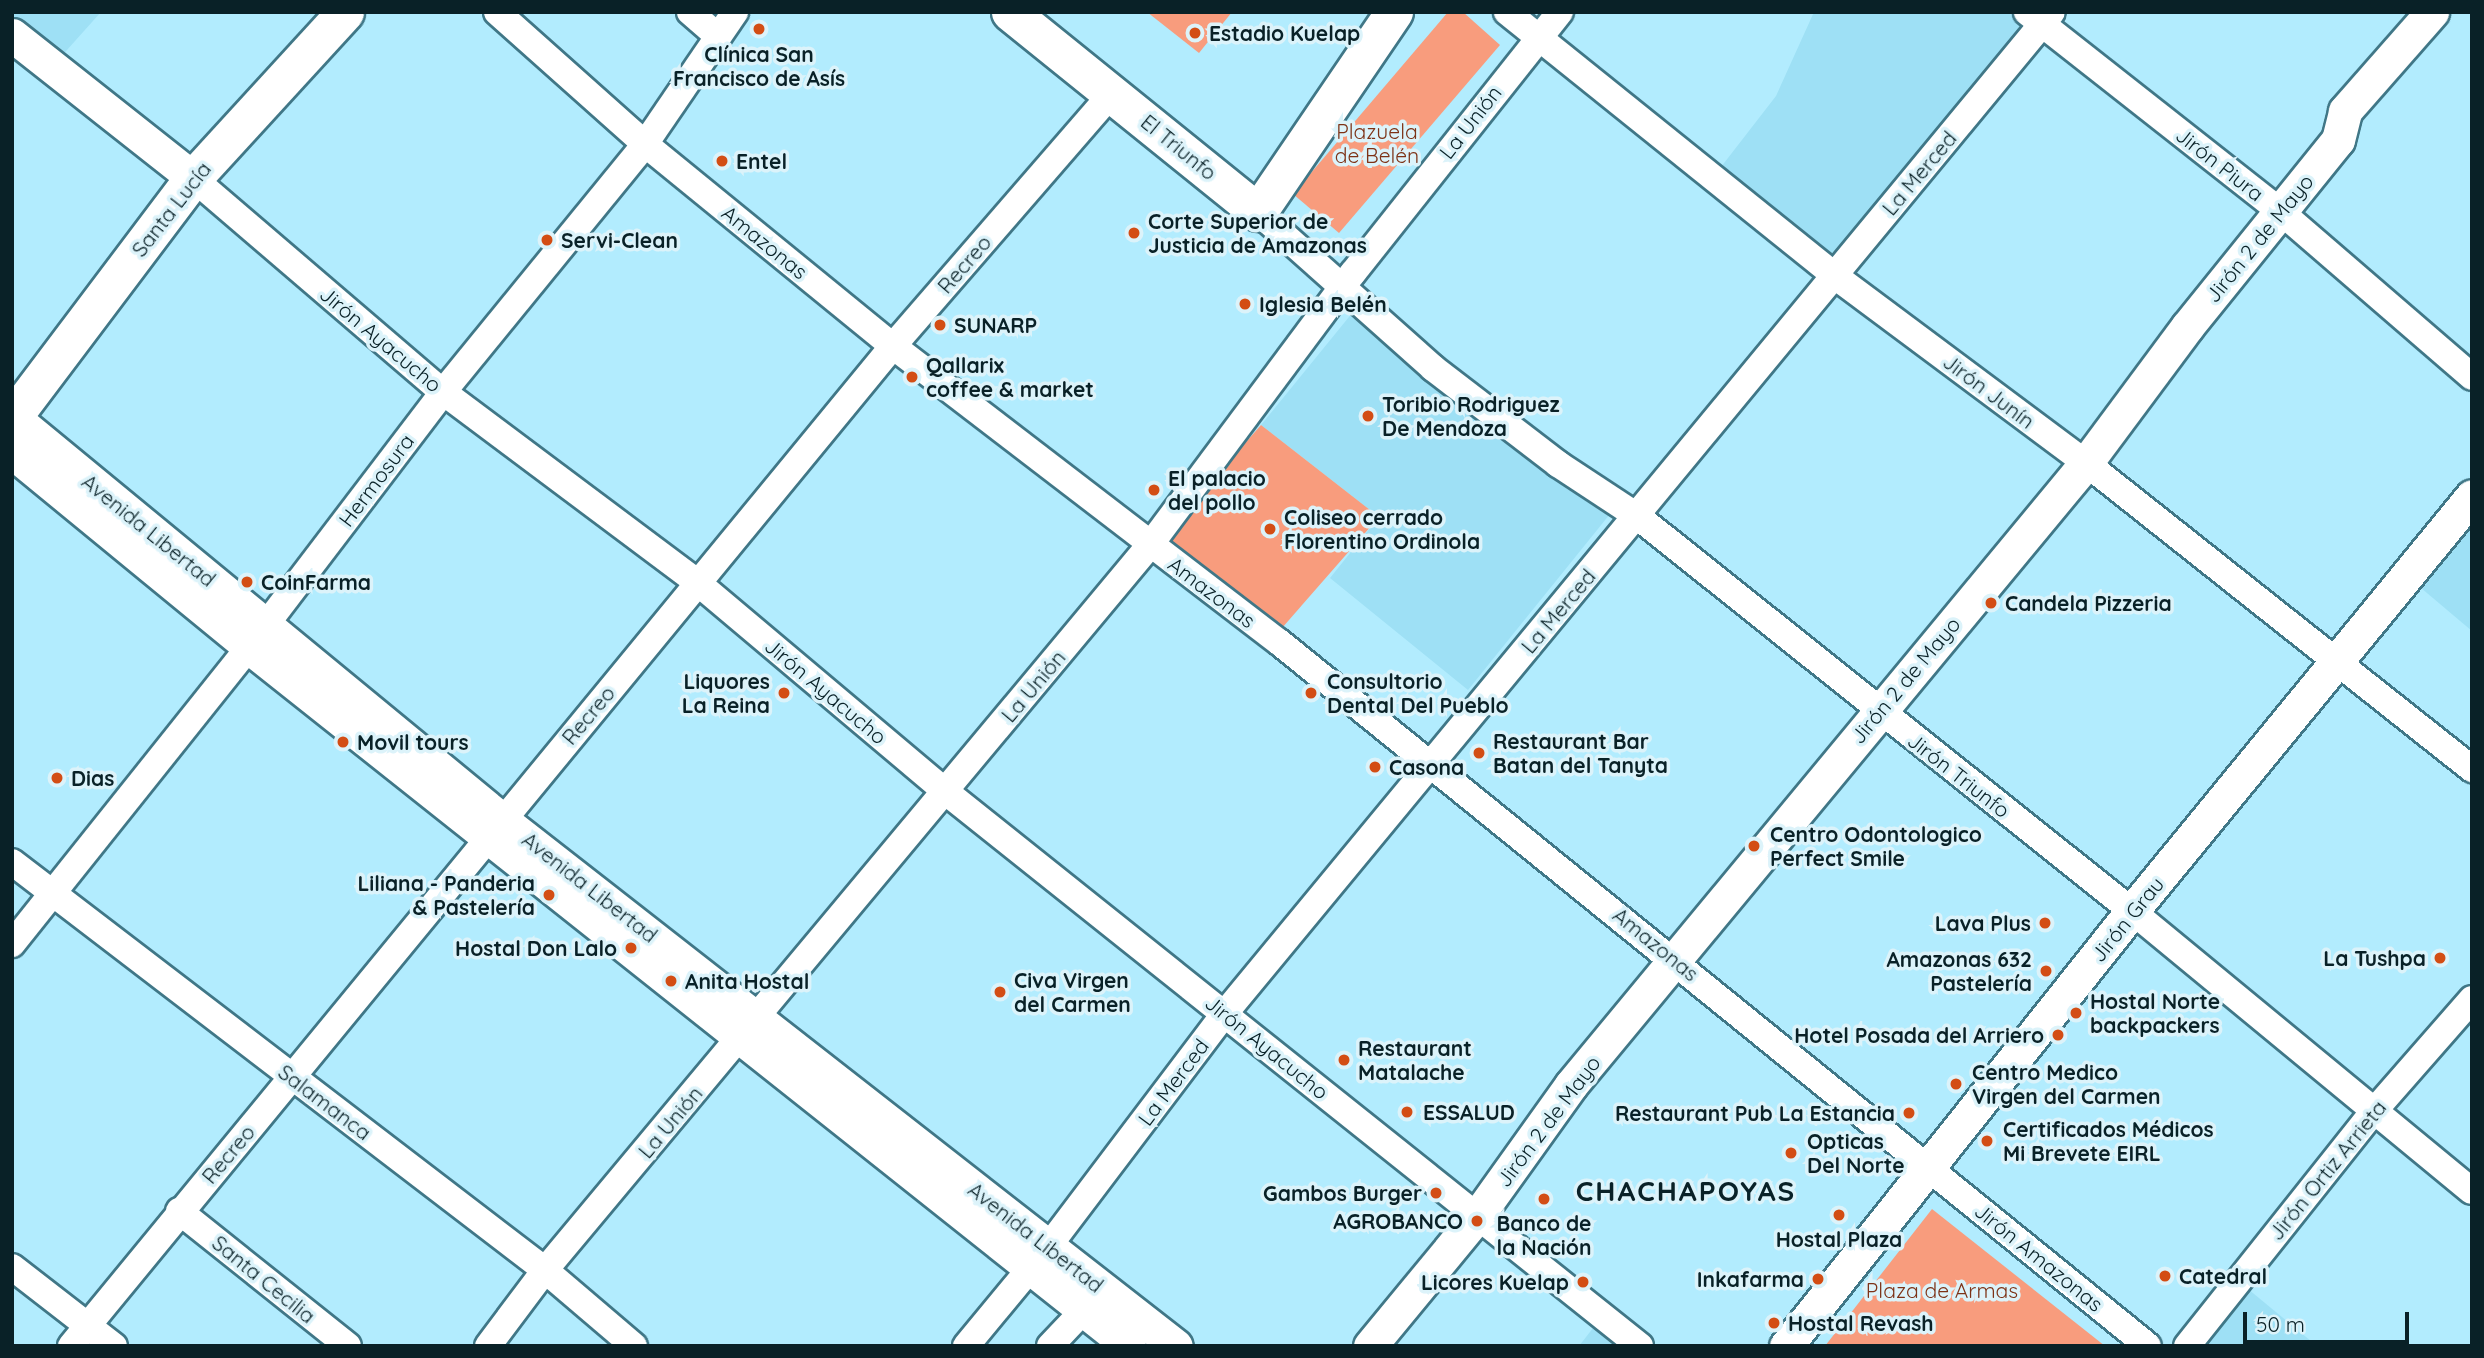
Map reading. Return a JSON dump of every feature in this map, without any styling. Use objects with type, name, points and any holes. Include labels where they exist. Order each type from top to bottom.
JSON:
[{"type":"highway","name":"Santa Lucía","points":[[12,418],[192,178],[345,12]]},
{"type":"highway","name":"El Triunfo","points":[[1010,12],[1113,92],[1258,212]]},
{"type":"highway","points":[[1258,212],[1394,12]]},
{"type":"main road","name":"Jirón 2 de Mayo","points":[[1370,1346],[1478,1215],[1571,1085],[1677,961],[1878,712],[2086,463],[2187,327],[2338,140],[2345,111],[2432,12]]},
{"type":"main road","name":"Jirón Ayacucho","points":[[12,35],[192,178]]},
{"type":"main road","name":"Avenida Libertad","points":[[12,418],[257,636]]},
{"type":"main road","name":"Avenida Libertad","points":[[12,452],[257,636],[494,828],[1040,1258],[1175,1346]]},
{"type":"main road","name":"Jirón Grau","points":[[1786,1346],[2132,911],[2472,496]]},
{"type":"main road","name":"Avenida Libertad","points":[[1040,1258],[1084,1310],[1129,1346]]},
{"type":"street","name":"Amazonas","points":[[497,12],[645,144],[893,346],[1431,764],[1930,1168]]},
{"type":"street","points":[[690,12],[718,36]]},
{"type":"street","name":"Hermosura","points":[[12,944],[257,636],[443,392],[645,144],[735,12]]},
{"type":"street","name":"Jirón Junín","points":[[1507,12],[1835,276],[2086,463],[2472,769]]},
{"type":"street","name":"La Unión","points":[[488,1346],[545,1269],[750,1027],[1150,545],[1344,285],[1537,36],[1560,12]]},
{"type":"street","name":"Jirón Piura","points":[[2040,16],[2281,212],[2472,377]]},
{"type":"street","name":"La Merced","points":[[966,1346],[1040,1258],[1225,1013],[1835,276],[2040,16]]},
{"type":"street","name":"Recreo","points":[[79,1336],[893,346],[1113,92]]},
{"type":"street","name":"Jirón Ayacucho","points":[[192,178],[443,392],[698,583],[946,792],[1640,1346]]},
{"type":"street","name":"El Triunfo","points":[[1258,212],[1344,285]]},
{"type":"street","name":"Jirón Triunfo","points":[[1344,285],[1433,368],[1558,464],[1637,516],[1878,712],[2132,911],[2472,1191]]},
{"type":"street","name":"Salamanca","points":[[12,862],[545,1269],[635,1346]]},
{"type":"street","name":"Jirón Ortiz Arrieta","points":[[2187,1346],[2374,1111],[2472,999]]},
{"type":"street","name":"Jirón Amazonas","points":[[1930,1168],[2148,1346]]},
{"type":"street","name":"Santa Cecilia","points":[[179,1212],[348,1346]]},
{"type":"street","points":[[12,1268],[79,1336],[114,1346]]},
{"type":"street","points":[[1050,1346],[1084,1310]]},
{"type":"shaded area","points":[[12,12],[101,12],[58,60],[12,22]]},
{"type":"shaded area","points":[[1814,12],[2008,12],[2028,28],[1838,264],[1721,167],[1776,96]]},
{"type":"shaded area","points":[[1353,312],[1610,514],[1468,690],[1330,578],[1379,517],[1261,425]]},
{"type":"shaded area","points":[[2472,521],[2472,631],[2421,588]]},
{"type":"shaded area","points":[[2248,1289],[2317,1346],[2201,1346]]},
{"type":"shaded area","points":[[1597,1323],[1626,1346],[1579,1346]]},
{"type":"green space","name":"Estadio Kuelap","points":[[1147,12],[1232,12],[1199,53]]},
{"type":"green space","name":"Plazuela de Belén","points":[[1448,12],[1463,12],[1500,45],[1339,233],[1293,194]]},
{"type":"green space","name":"Coliseo cerrado Florentino Ordinola","points":[[1261,425],[1379,517],[1275,636],[1160,540]]},
{"type":"green space","name":"Plaza de Armas","points":[[1932,1209],[2105,1346],[1825,1346]]},
{"type":"place","name":"Clínica San Francisco de Asís","points":[[759,29]]},
{"type":"place","name":"Estadio Kuelap","points":[[1195,33]]},
{"type":"place","name":"Entel","points":[[722,161]]},
{"type":"place","name":"Corte Superior de Justicia de Amazonas","points":[[1134,233]]},
{"type":"place","name":"Servi-Clean","points":[[547,240]]},
{"type":"place","name":"Iglesia Belén","points":[[1245,304]]},
{"type":"place","name":"SUNARP","points":[[940,325]]},
{"type":"place","name":"Qallarix coffee & market","points":[[912,377]]},
{"type":"place","name":"Toribio Rodriguez De Mendoza","points":[[1368,416]]},
{"type":"place","name":"El palacio del pollo","points":[[1154,490]]},
{"type":"place","name":"Coliseo cerrado Florentino Ordinola","points":[[1270,529]]},
{"type":"place","name":"CoinFarma","points":[[247,582]]},
{"type":"place","name":"Candela Pizzeria","points":[[1991,603]]},
{"type":"place","name":"Liquores La Reina","points":[[784,693]]},
{"type":"place","name":"Consultorio Dental Del Pueblo","points":[[1311,693]]},
{"type":"place","name":"Movil tours","points":[[343,742]]},
{"type":"place","name":"Restaurant Bar Batan del Tanyta","points":[[1479,753]]},
{"type":"place","name":"Casona","points":[[1375,767]]},
{"type":"place","name":"Dias","points":[[57,778]]},
{"type":"place","name":"Centro Odontologico Perfect Smile","points":[[1754,846]]},
{"type":"place","name":"Liliana - Panderia & Pastelería","points":[[549,895]]},
{"type":"place","name":"Lava Plus","points":[[2045,923]]},
{"type":"place","name":"Hostal Don Lalo","points":[[631,948]]},
{"type":"place","name":"La Tushpa","points":[[2440,958]]},
{"type":"place","name":"Amazonas 632 Pastelería","points":[[2046,971]]},
{"type":"place","name":"Anita Hostal","points":[[671,981]]},
{"type":"place","name":"Civa Virgen del Carmen","points":[[1000,992]]},
{"type":"place","name":"Hostal Norte backpackers","points":[[2076,1013]]},
{"type":"place","name":"Hotel Posada del Arriero","points":[[2058,1035]]},
{"type":"place","name":"Restaurant Matalache","points":[[1344,1060]]},
{"type":"place","name":"Centro Medico Virgen del Carmen","points":[[1956,1084]]},
{"type":"place","name":"ESSALUD","points":[[1407,1112]]},
{"type":"place","name":"Restaurant Pub La Estancia","points":[[1909,1113]]},
{"type":"place","name":"Certificados Médicos Mi Brevete EIRL","points":[[1987,1141]]},
{"type":"place","name":"Opticas Del Norte","points":[[1791,1153]]},
{"type":"place","name":"Gambos Burger","points":[[1436,1193]]},
{"type":"place","name":"Banco de la Nación","points":[[1544,1199]]},
{"type":"place","name":"Hostal Plaza","points":[[1839,1215]]},
{"type":"place","name":"AGROBANCO","points":[[1477,1221]]},
{"type":"place","name":"Catedral","points":[[2165,1276]]},
{"type":"place","name":"Inkafarma","points":[[1818,1279]]},
{"type":"place","name":"Licores Kuelap","points":[[1583,1282]]},
{"type":"place","name":"Hostal Revash","points":[[1774,1323]]},
{"type":"district","name":"CHACHAPOYAS","points":[[1686,1191]]}]
